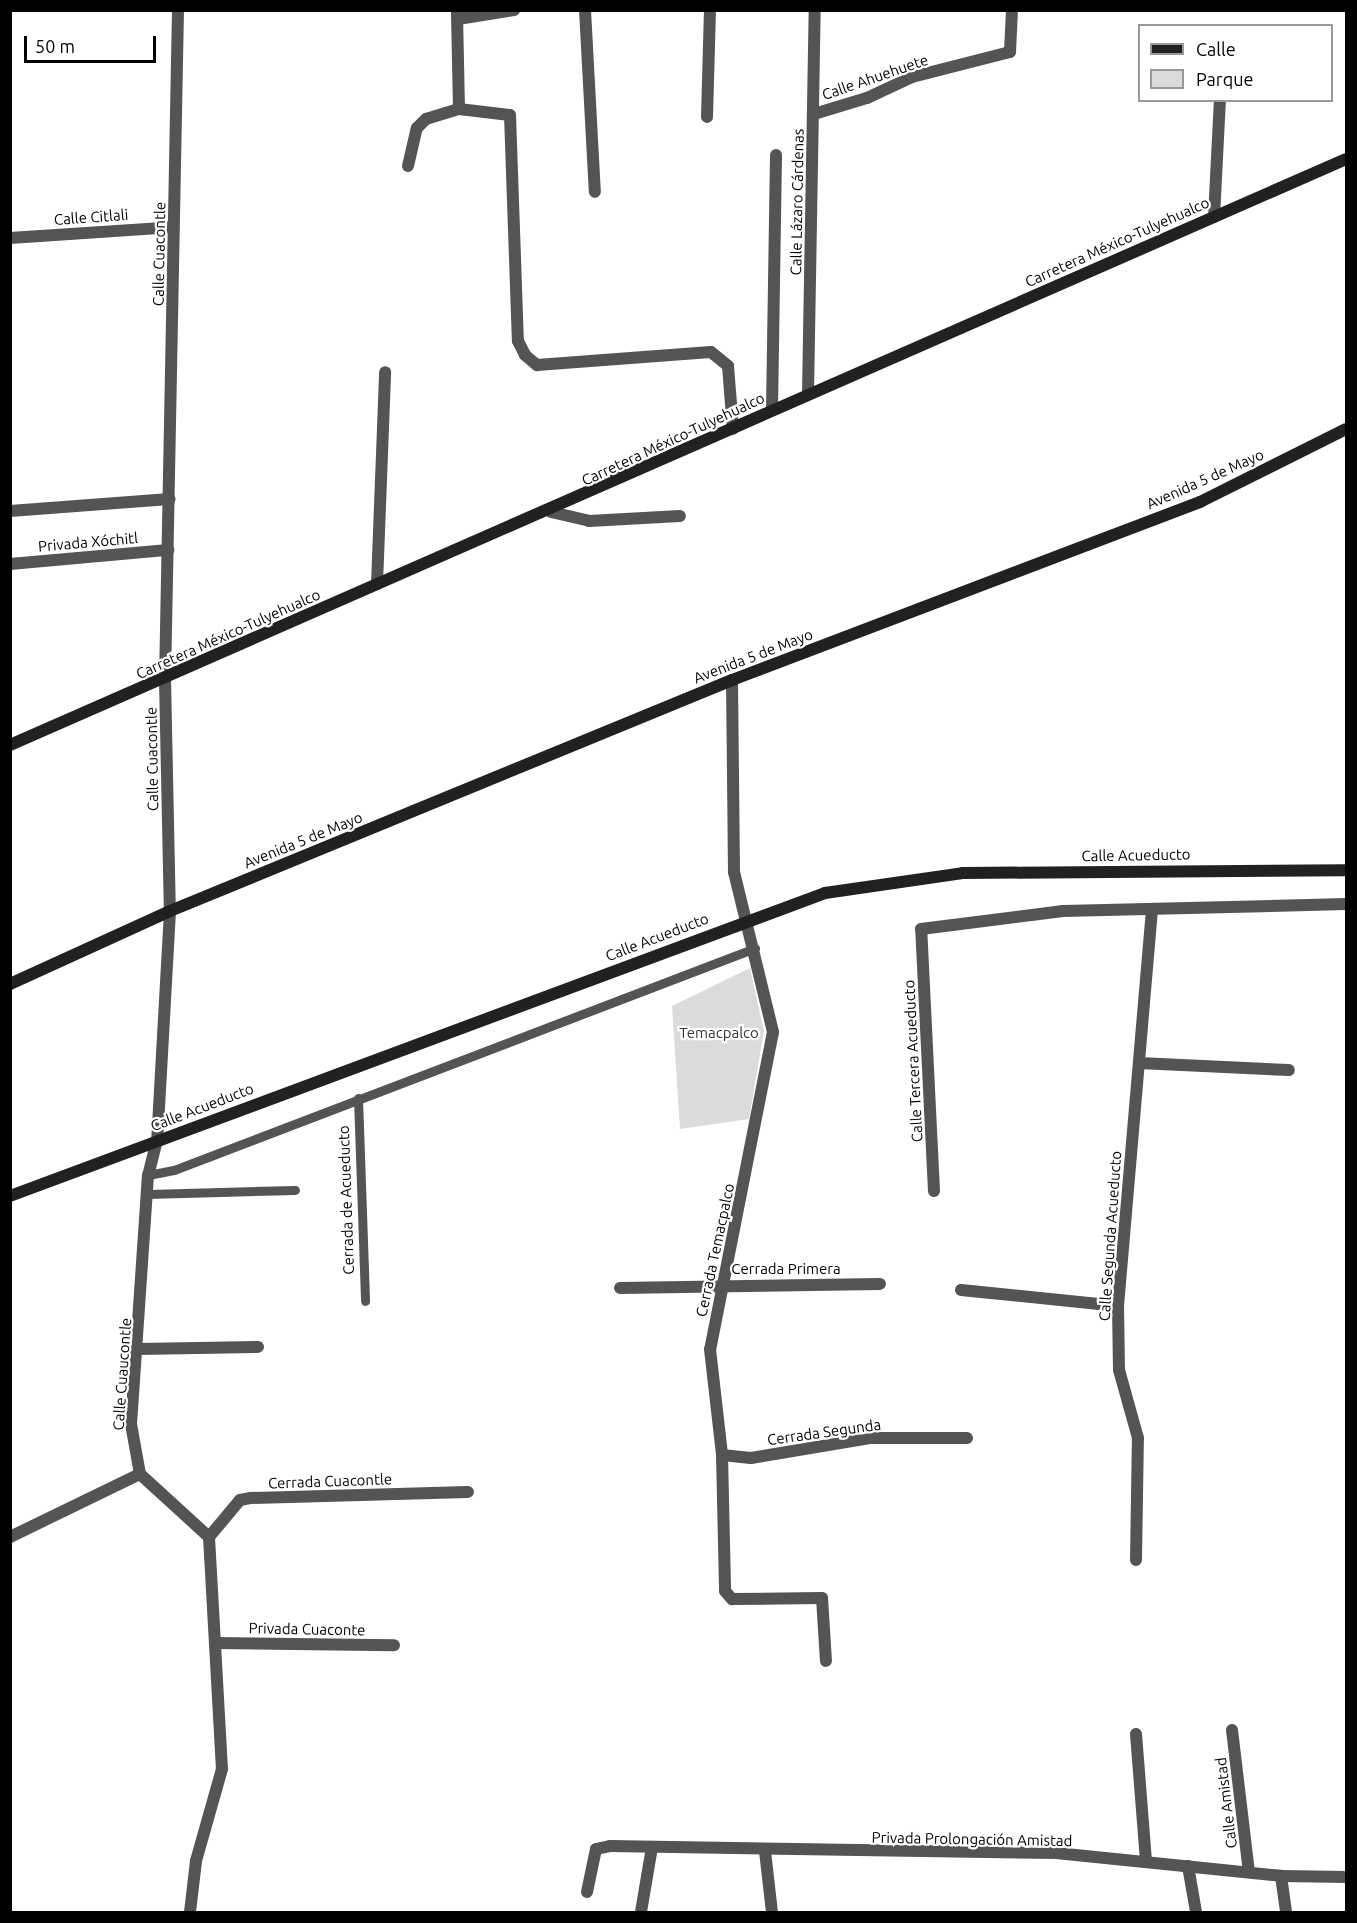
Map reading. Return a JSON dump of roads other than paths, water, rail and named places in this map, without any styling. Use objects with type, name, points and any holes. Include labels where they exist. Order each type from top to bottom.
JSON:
[{"type":"main road","name":"Carretera México-Tulyehualco","points":[[10,745],[165,679],[377,584],[550,512],[808,393],[1347,159]]},
{"type":"main road","name":"Avenida 5 de Mayo","points":[[10,984],[170,911],[732,680],[1200,502],[1347,429]]},
{"type":"main road","name":"Calle Acueducto","points":[[10,1196],[744,920],[825,893],[963,873],[1347,870]]},
{"type":"street","name":"Calle Cuacontle","points":[[170,911],[165,679],[178,10]]},
{"type":"street","points":[[459,109],[457,15],[514,10]]},
{"type":"street","points":[[585,10],[595,192]]},
{"type":"street","points":[[707,117],[710,10]]},
{"type":"street","name":"Calle Lázaro Cárdenas","points":[[808,393],[815,10]]},
{"type":"street","name":"Calle Ahuehuete","points":[[814,114],[867,98],[912,77],[1010,52],[1012,10]]},
{"type":"street","points":[[1214,217],[1220,102]]},
{"type":"street","points":[[408,166],[421,123],[459,109],[510,115],[519,341],[525,355],[537,365],[711,352],[728,366],[733,429]]},
{"type":"street","points":[[772,410],[776,155]]},
{"type":"street","name":"Calle Citlali","points":[[10,238],[174,226]]},
{"type":"street","points":[[377,584],[385,372]]},
{"type":"street","points":[[10,511],[170,499]]},
{"type":"street","points":[[550,512],[589,521],[680,516]]},
{"type":"street","name":"Privada Xóchitl","points":[[10,564],[168,550]]},
{"type":"street","name":"Cerrada Temacpalco","points":[[732,680],[729,795],[734,872],[744,920],[755,948],[773,1032],[727,1284],[710,1348],[722,1455],[725,1591],[732,1599],[818,1596],[825,1604],[826,1661]]},
{"type":"street","points":[[1152,913],[1347,904]]},
{"type":"street","name":"Calle Cuaucontle","points":[[140,1474],[131,1424],[138,1349],[148,1175],[157,1140],[170,911]]},
{"type":"street","name":"Calle Tercera Acueducto","points":[[934,1191],[921,929],[1052,912],[1152,913]]},
{"type":"street","name":"Calle Segunda Acueducto","points":[[1136,1560],[1138,1438],[1119,1370],[1118,1306],[1152,913]]},
{"type":"street","points":[[1139,1063],[1289,1070]]},
{"type":"street","name":"Cerrada Primera","points":[[620,1288],[727,1284],[880,1284]]},
{"type":"street","points":[[961,1290],[1118,1306]]},
{"type":"street","points":[[138,1349],[258,1347]]},
{"type":"street","name":"Cerrada Segunda","points":[[722,1455],[751,1458],[871,1438],[967,1438]]},
{"type":"street","points":[[10,1538],[140,1474],[209,1537],[219,1643],[222,1769],[196,1861],[190,1912]]},
{"type":"street","name":"Cerrada Cuacontle","points":[[209,1537],[240,1500],[250,1498],[468,1492]]},
{"type":"street","name":"Privada Cuaconte","points":[[219,1643],[394,1645]]},
{"type":"street","name":"Calle Amistad","points":[[1232,1730],[1249,1872]]},
{"type":"street","points":[[1136,1734],[1146,1862]]},
{"type":"street","points":[[641,1912],[652,1847]]},
{"type":"street","name":"Privada Prolongación Amistad","points":[[587,1892],[596,1849],[652,1847],[765,1851],[1056,1853],[1281,1876],[1347,1877]]},
{"type":"street","points":[[765,1851],[772,1912]]},
{"type":"street","points":[[1188,1866],[1196,1912]]},
{"type":"street","points":[[1281,1876],[1286,1912]]},
{"type":"lane","points":[[148,1175],[174,1170],[755,948]]},
{"type":"lane","name":"Cerrada de Acueducto","points":[[358,1098],[365,1301]]},
{"type":"lane","points":[[148,1194],[295,1190]]},
{"type":"park label","name":"Temacpalco","points":[[719,1033]]}]
